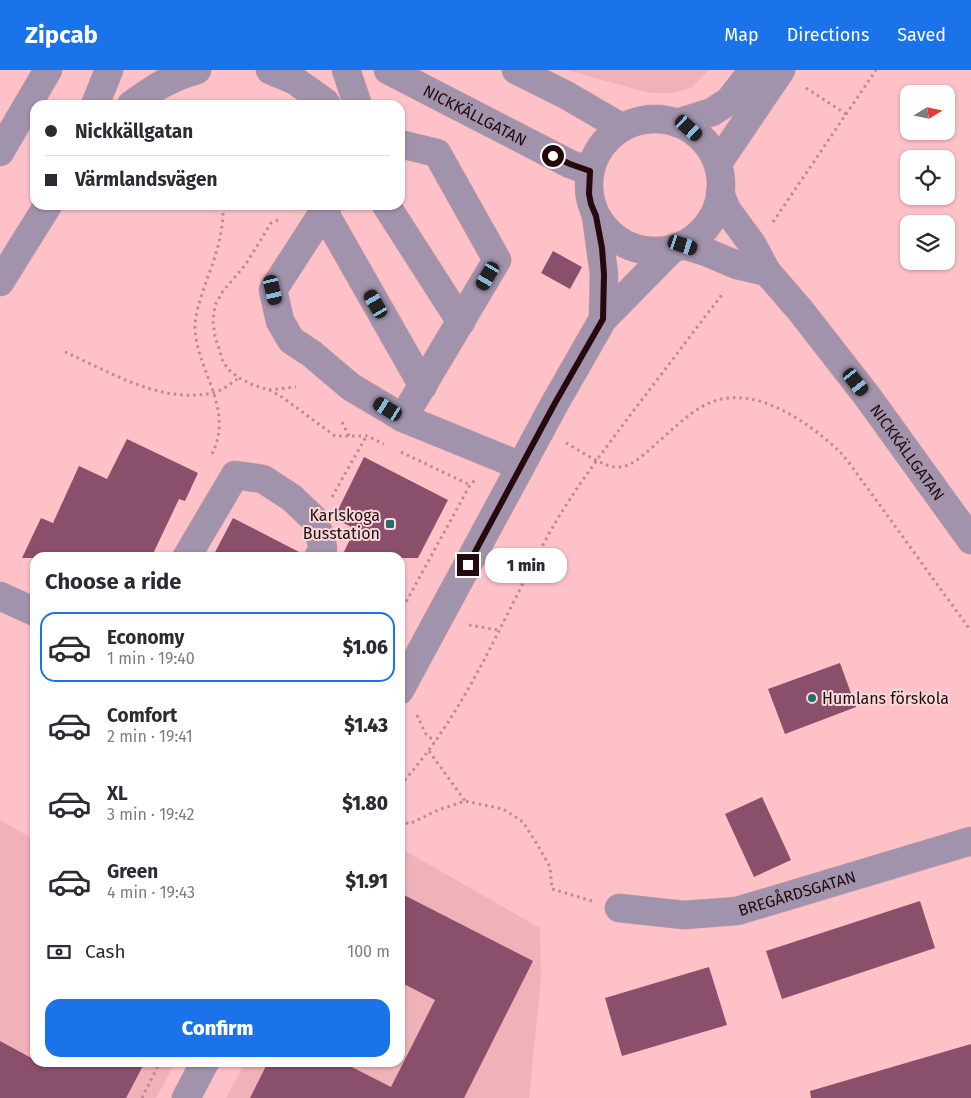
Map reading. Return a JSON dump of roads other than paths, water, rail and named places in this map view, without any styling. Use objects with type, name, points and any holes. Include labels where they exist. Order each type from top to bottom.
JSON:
[{"type":"street","points":[[30,100],[48,70]]},
{"type":"street","points":[[97,100],[109,70]]},
{"type":"street","points":[[137,100],[153,88],[175,76],[198,70]]},
{"type":"street","points":[[270,70],[294,80],[322,100]]},
{"type":"street","points":[[346,70],[356,100]]},
{"type":"street","name":"NICKKÄLLGATAN","points":[[388,70],[570,164],[590,171]]},
{"type":"street","points":[[516,70],[566,95],[621,127]]},
{"type":"street","points":[[677,123],[712,112],[729,101],[752,70]]},
{"type":"street","points":[[718,163],[791,77]]},
{"type":"street","points":[[0,152],[30,101]]},
{"type":"street","points":[[648,119],[663,120],[689,128],[708,145],[718,163],[721,179],[720,193],[717,209],[710,223],[693,240],[677,247],[648,251],[630,247],[610,235],[596,216],[589,194],[590,171],[602,145],[621,127],[648,119]]},
{"type":"street","points":[[403,418],[497,260],[437,154],[405,145]]},
{"type":"street","name":"NICKKÄLLGATAN","points":[[720,193],[727,210],[752,244],[767,272],[800,310],[867,396],[971,540]]},
{"type":"street","points":[[0,282],[45,210]]},
{"type":"street","points":[[325,210],[273,290],[280,321],[290,340],[312,354],[351,386],[403,418],[521,466]]},
{"type":"street","points":[[327,210],[423,386]]},
{"type":"street","points":[[389,210],[461,322]]},
{"type":"street","points":[[596,216],[604,274],[603,319]]},
{"type":"street","points":[[677,247],[706,252],[737,265],[767,272]]},
{"type":"street","points":[[405,681],[603,319],[677,247]]},
{"type":"street","points":[[190,552],[235,475],[263,479],[292,498],[315,520],[324,548],[322,552]]},
{"type":"street","points":[[0,596],[30,610]]},
{"type":"street","name":"BREGÅRDSGATAN","points":[[619,908],[684,915],[737,911],[971,841]]},
{"type":"street","points":[[186,1098],[202,1067]]},
{"type":"place","name":"Karlskoga Busstation","points":[[390,524]]},
{"type":"place","name":"Humlans förskola","points":[[812,698]]}]
